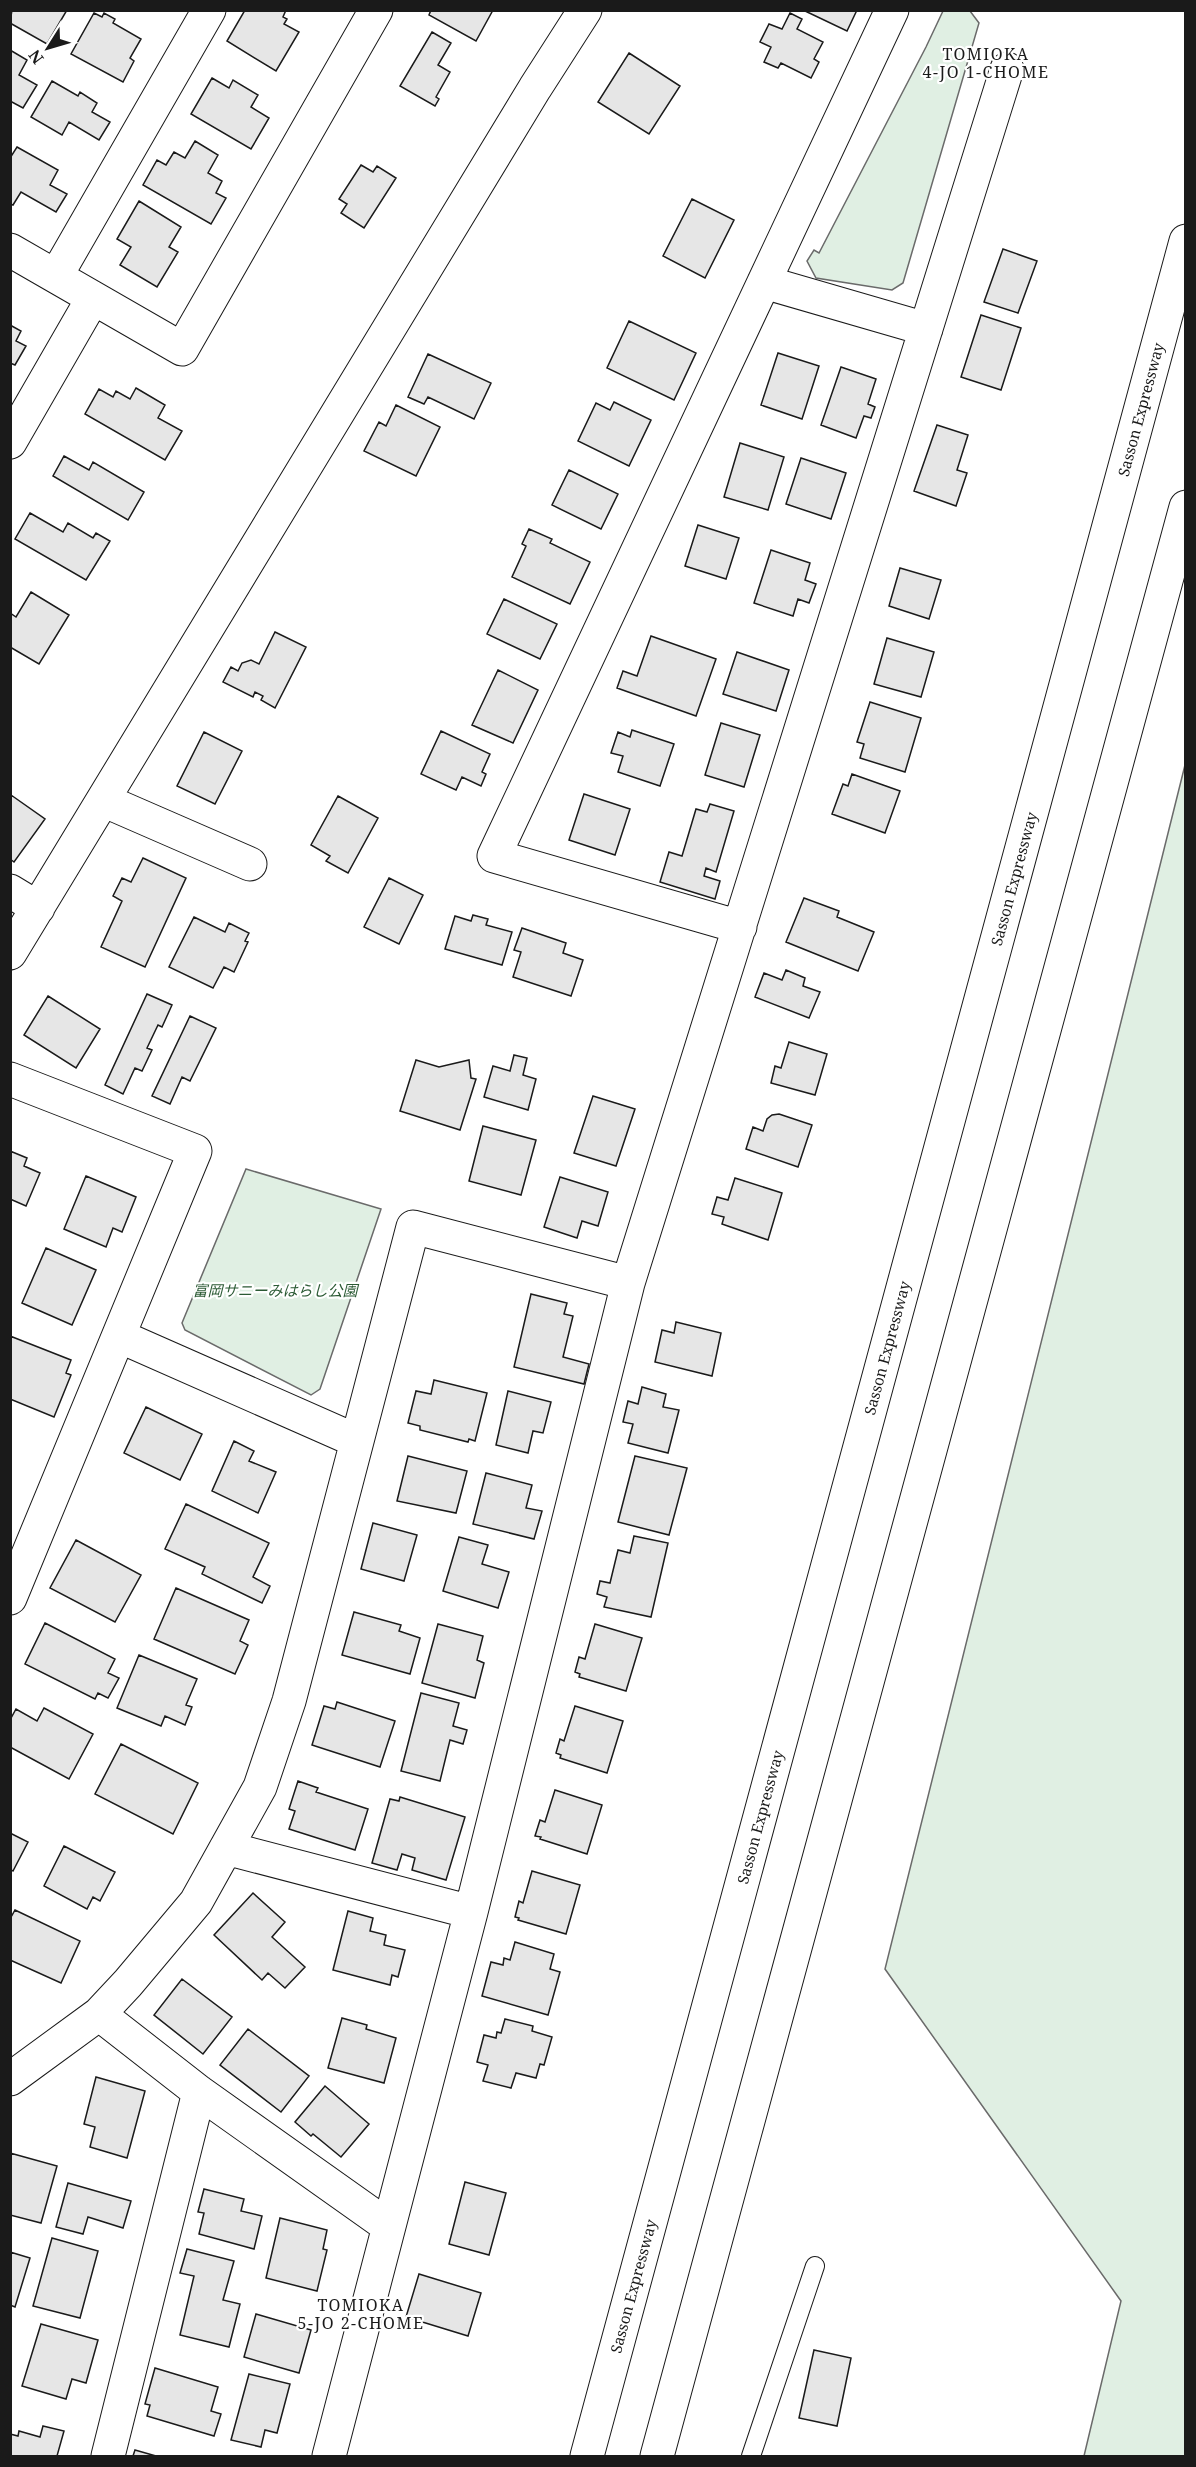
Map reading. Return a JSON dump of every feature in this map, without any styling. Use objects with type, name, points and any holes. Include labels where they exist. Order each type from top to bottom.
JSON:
[{"type":"main road","points":[[56,276],[209,10]]},
{"type":"main road","points":[[10,250],[182,349],[376,10]]},
{"type":"main road","points":[[10,953],[24,900],[103,801],[529,98],[585,10]]},
{"type":"main road","points":[[740,927],[494,856],[892,10]]},
{"type":"main road","points":[[329,2457],[471,1912],[628,1283],[1007,69]]},
{"type":"main road","name":"Sasson Expressway","points":[[587,2457],[1185,241]]},
{"type":"main road","points":[[764,282],[926,329]]},
{"type":"main road","points":[[10,442],[93,298]]},
{"type":"main road","points":[[657,2457],[1185,507]]},
{"type":"main road","points":[[103,801],[250,864]]},
{"type":"main road","points":[[10,1079],[195,1151],[10,1598]]},
{"type":"main road","points":[[10,2079],[99,2014],[196,1902],[260,1787],[289,1701],[413,1227],[628,1283]]},
{"type":"main road","points":[[118,1336],[357,1442]]},
{"type":"main road","points":[[226,1848],[471,1912]]},
{"type":"main road","points":[[99,2014],[199,2091],[388,2226]]},
{"type":"main road","points":[[108,2457],[199,2091]]},
{"type":"lane","points":[[751,2457],[814,2266]]},
{"type":"green space","points":[[943,11],[970,11],[979,23],[903,283],[892,290],[816,278],[807,261],[814,250],[819,253]]},
{"type":"green space","points":[[1185,765],[1185,2456],[1084,2456],[1121,2301],[885,1969]]},
{"type":"green space","name":"富岡サニーみはらし公園","points":[[246,1169],[381,1209],[320,1389],[311,1395],[185,1330],[182,1323]]},
{"type":"building","points":[[12,10],[67,10],[47,44],[10,23]]},
{"type":"building","points":[[245,10],[286,10],[283,17],[287,19],[284,24],[299,32],[276,71],[227,41]]},
{"type":"building","points":[[431,10],[493,10],[476,41],[429,15]]},
{"type":"building","points":[[803,10],[857,10],[847,31]]},
{"type":"building","points":[[94,13],[102,17],[104,13],[115,19],[113,23],[141,39],[130,58],[134,61],[123,82],[71,54]]},
{"type":"building","points":[[790,13],[802,19],[797,29],[823,42],[814,59],[819,62],[811,78],[781,63],[778,68],[764,62],[771,47],[760,42],[769,24],[782,29]]},
{"type":"building","points":[[432,32],[451,43],[438,65],[450,72],[436,97],[439,99],[435,106],[400,86]]},
{"type":"building","points":[[10,50],[27,60],[19,75],[37,85],[23,108],[10,101]]},
{"type":"building","points":[[629,53],[680,86],[649,134],[598,102]]},
{"type":"building","points":[[212,78],[229,88],[233,80],[258,95],[251,107],[269,118],[251,149],[191,114]]},
{"type":"building","points":[[52,81],[78,96],[80,92],[97,103],[92,112],[110,122],[99,140],[69,122],[62,135],[31,117]]},
{"type":"building","points":[[195,141],[218,155],[208,173],[222,181],[216,193],[226,198],[211,224],[143,185],[157,160],[166,165],[174,152],[185,158]]},
{"type":"building","points":[[17,147],[58,170],[50,185],[67,194],[56,212],[21,192],[13,205],[10,204],[10,158]]},
{"type":"building","points":[[361,165],[373,172],[377,166],[396,178],[364,228],[341,213],[347,204],[339,199]]},
{"type":"building","points":[[692,199],[734,220],[705,278],[663,256]]},
{"type":"building","points":[[139,201],[181,227],[169,247],[178,252],[157,287],[120,265],[131,247],[117,239]]},
{"type":"building","points":[[1003,249],[1037,261],[1018,313],[984,302]]},
{"type":"building","points":[[981,315],[1021,328],[1001,390],[961,377]]},
{"type":"building","points":[[629,321],[696,353],[674,400],[607,368]]},
{"type":"building","points":[[10,325],[21,331],[16,341],[26,346],[15,365],[10,363]]},
{"type":"building","points":[[778,353],[819,366],[802,419],[761,405]]},
{"type":"building","points":[[428,354],[491,383],[474,419],[428,397],[424,404],[408,397]]},
{"type":"building","points":[[841,367],[876,379],[868,404],[875,407],[871,418],[864,416],[856,438],[821,425]]},
{"type":"building","points":[[136,388],[165,405],[158,418],[182,431],[165,460],[85,414],[99,389],[113,397],[116,391],[130,399]]},
{"type":"building","points":[[614,402],[651,420],[629,466],[578,441],[596,403],[610,410]]},
{"type":"building","points":[[396,405],[440,427],[416,476],[364,451],[379,422],[386,426]]},
{"type":"building","points":[[937,425],[968,435],[957,470],[967,473],[956,506],[914,491]]},
{"type":"building","points":[[740,443],[784,457],[768,510],[724,497]]},
{"type":"building","points":[[64,456],[89,470],[93,462],[144,492],[128,520],[53,476]]},
{"type":"building","points":[[801,458],[846,473],[831,519],[786,504]]},
{"type":"building","points":[[569,470],[618,494],[601,529],[552,505]]},
{"type":"building","points":[[30,513],[63,532],[68,523],[93,538],[96,533],[110,541],[86,580],[15,539]]},
{"type":"building","points":[[698,525],[739,538],[726,579],[685,566]]},
{"type":"building","points":[[529,529],[552,539],[550,543],[590,562],[570,604],[512,577],[526,546],[522,544]]},
{"type":"building","points":[[771,550],[810,563],[805,580],[816,584],[809,603],[798,599],[793,616],[754,603]]},
{"type":"building","points":[[900,568],[941,580],[929,619],[889,606]]},
{"type":"building","points":[[31,592],[69,615],[39,664],[10,647],[10,613],[16,617]]},
{"type":"building","points":[[504,599],[557,624],[540,659],[487,634]]},
{"type":"building","points":[[275,632],[306,647],[275,708],[261,700],[263,696],[255,692],[253,697],[223,682],[231,667],[238,671],[242,663],[251,660],[259,664]]},
{"type":"building","points":[[651,636],[716,659],[696,716],[617,688],[623,671],[637,676]]},
{"type":"building","points":[[887,638],[934,652],[921,697],[874,684]]},
{"type":"building","points":[[737,652],[789,670],[776,711],[723,694]]},
{"type":"building","points":[[498,670],[538,690],[513,743],[472,725]]},
{"type":"building","points":[[870,702],[921,718],[905,772],[860,758],[864,744],[857,742]]},
{"type":"building","points":[[721,723],[760,735],[744,787],[705,775]]},
{"type":"building","points":[[632,730],[674,744],[660,786],[618,772],[623,756],[611,753],[618,732],[630,737]]},
{"type":"building","points":[[441,731],[490,754],[482,772],[486,774],[481,786],[462,777],[456,790],[421,774]]},
{"type":"building","points":[[204,732],[242,751],[215,804],[177,786]]},
{"type":"building","points":[[852,774],[900,791],[885,833],[832,814],[843,784],[848,786]]},
{"type":"building","points":[[584,794],[630,809],[615,855],[569,840]]},
{"type":"building","points":[[11,795],[45,819],[14,862],[10,859]]},
{"type":"building","points":[[338,796],[378,818],[348,873],[326,861],[330,856],[311,845]]},
{"type":"building","points":[[710,804],[734,811],[716,872],[706,868],[704,876],[720,881],[715,899],[660,882],[669,852],[682,856],[696,809],[707,812]]},
{"type":"building","points":[[143,858],[186,878],[145,967],[101,947],[122,901],[113,896],[122,878],[131,882]]},
{"type":"building","points":[[389,878],[423,895],[399,944],[364,927]]},
{"type":"building","points":[[804,898],[839,911],[837,917],[874,932],[858,971],[786,942]]},
{"type":"building","points":[[473,915],[488,919],[486,925],[512,932],[502,965],[445,949],[455,916],[471,921]]},
{"type":"building","points":[[194,917],[225,932],[229,923],[249,933],[245,941],[248,942],[234,972],[224,967],[213,988],[169,967]]},
{"type":"building","points":[[522,928],[566,943],[563,953],[583,960],[571,996],[513,977],[521,952],[514,950]]},
{"type":"building","points":[[786,970],[805,978],[803,986],[820,992],[809,1018],[755,997],[764,973],[782,980]]},
{"type":"building","points":[[147,994],[172,1005],[162,1027],[158,1025],[147,1048],[152,1050],[142,1071],[135,1068],[123,1094],[105,1085]]},
{"type":"building","points":[[48,996],[100,1029],[76,1068],[24,1035]]},
{"type":"building","points":[[190,1016],[216,1028],[190,1081],[182,1077],[170,1104],[152,1096]]},
{"type":"building","points":[[789,1042],[827,1054],[815,1095],[771,1083],[775,1066],[781,1068]]},
{"type":"building","points":[[514,1055],[527,1058],[523,1075],[536,1079],[528,1110],[484,1097],[493,1066],[510,1071]]},
{"type":"building","points":[[416,1060],[439,1067],[469,1060],[471,1078],[476,1079],[460,1130],[400,1111]]},
{"type":"building","points":[[593,1096],[635,1109],[616,1166],[574,1153]]},
{"type":"building","points":[[779,1114],[812,1125],[798,1167],[746,1149],[753,1127],[763,1131],[767,1119]]},
{"type":"building","points":[[483,1126],[536,1140],[521,1195],[469,1181]]},
{"type":"building","points":[[10,1151],[27,1158],[24,1166],[40,1173],[26,1206],[10,1199]]},
{"type":"building","points":[[86,1176],[136,1197],[122,1232],[113,1228],[106,1247],[64,1229]]},
{"type":"building","points":[[560,1177],[608,1192],[598,1226],[582,1221],[577,1238],[544,1227]]},
{"type":"building","points":[[735,1178],[782,1193],[768,1240],[722,1224],[724,1217],[712,1214],[717,1197],[728,1200]]},
{"type":"building","points":[[46,1248],[96,1270],[72,1325],[22,1303]]},
{"type":"building","points":[[531,1294],[567,1303],[564,1314],[573,1316],[563,1357],[589,1364],[584,1384],[514,1367]]},
{"type":"building","points":[[676,1322],[721,1333],[712,1376],[655,1362],[662,1330],[674,1333]]},
{"type":"building","points":[[10,1336],[71,1360],[66,1373],[71,1375],[54,1417],[10,1399]]},
{"type":"building","points":[[434,1380],[487,1393],[475,1441],[469,1439],[468,1442],[420,1430],[420,1426],[408,1423],[416,1391],[431,1394]]},
{"type":"building","points":[[642,1387],[666,1394],[663,1407],[679,1410],[668,1453],[628,1443],[633,1424],[623,1422],[628,1401],[638,1404]]},
{"type":"building","points":[[508,1391],[551,1402],[543,1433],[533,1431],[528,1453],[496,1445]]},
{"type":"building","points":[[146,1407],[202,1434],[180,1480],[124,1453]]},
{"type":"building","points":[[234,1441],[254,1451],[249,1461],[276,1472],[258,1513],[212,1491]]},
{"type":"building","points":[[408,1456],[467,1471],[456,1513],[397,1501]]},
{"type":"building","points":[[635,1456],[687,1468],[669,1535],[618,1522]]},
{"type":"building","points":[[486,1473],[532,1485],[526,1508],[542,1511],[534,1539],[473,1524]]},
{"type":"building","points":[[186,1504],[269,1543],[253,1577],[270,1586],[262,1603],[202,1574],[205,1567],[165,1549]]},
{"type":"building","points":[[373,1523],[417,1535],[404,1581],[361,1569]]},
{"type":"building","points":[[634,1536],[668,1543],[651,1617],[604,1607],[607,1597],[597,1594],[600,1581],[610,1583],[618,1550],[630,1553]]},
{"type":"building","points":[[459,1537],[488,1545],[482,1564],[509,1572],[498,1608],[443,1591]]},
{"type":"building","points":[[76,1540],[141,1575],[115,1622],[50,1588]]},
{"type":"building","points":[[176,1588],[249,1620],[240,1641],[248,1645],[235,1674],[154,1639]]},
{"type":"building","points":[[354,1612],[401,1625],[399,1631],[420,1638],[410,1674],[342,1655]]},
{"type":"building","points":[[45,1623],[115,1659],[108,1673],[119,1678],[108,1698],[98,1693],[95,1699],[25,1664]]},
{"type":"building","points":[[438,1624],[483,1636],[477,1660],[484,1663],[475,1698],[422,1683]]},
{"type":"building","points":[[595,1624],[642,1638],[626,1691],[579,1677],[580,1674],[575,1672],[579,1657],[585,1659]]},
{"type":"building","points":[[139,1655],[197,1679],[186,1705],[192,1707],[185,1725],[165,1716],[161,1726],[117,1708]]},
{"type":"building","points":[[421,1693],[459,1703],[453,1726],[467,1730],[463,1744],[450,1740],[440,1781],[401,1771]]},
{"type":"building","points":[[337,1702],[395,1721],[380,1767],[312,1745],[324,1706],[335,1709]]},
{"type":"building","points":[[575,1706],[623,1721],[607,1773],[560,1758],[561,1755],[556,1753],[560,1739],[564,1741]]},
{"type":"building","points":[[44,1708],[93,1734],[69,1779],[10,1747],[10,1720],[16,1709],[37,1721]]},
{"type":"building","points":[[121,1744],[198,1783],[173,1834],[95,1794]]},
{"type":"building","points":[[298,1781],[318,1788],[316,1792],[368,1809],[355,1850],[289,1829],[295,1811],[289,1809]]},
{"type":"building","points":[[555,1790],[602,1805],[587,1854],[535,1836],[540,1820],[545,1822]]},
{"type":"building","points":[[400,1797],[465,1817],[446,1880],[412,1870],[415,1858],[402,1854],[397,1870],[372,1863],[390,1799],[399,1801]]},
{"type":"building","points":[[10,1833],[28,1842],[13,1871],[10,1869]]},
{"type":"building","points":[[64,1846],[115,1872],[100,1901],[93,1897],[87,1909],[44,1886]]},
{"type":"building","points":[[532,1871],[580,1885],[566,1934],[518,1920],[519,1918],[515,1917],[519,1901],[523,1903]]},
{"type":"building","points":[[253,1893],[285,1922],[272,1937],[305,1967],[285,1988],[268,1973],[262,1980],[214,1935]]},
{"type":"building","points":[[15,1910],[80,1941],[61,1983],[10,1960],[10,1919]]},
{"type":"building","points":[[348,1911],[373,1918],[370,1931],[386,1935],[384,1945],[405,1950],[398,1977],[392,1975],[390,1985],[333,1970]]},
{"type":"building","points":[[515,1942],[554,1954],[550,1969],[560,1972],[548,2015],[482,1996],[491,1962],[503,1965],[504,1958],[510,1960]]},
{"type":"building","points":[[182,1979],[232,2017],[203,2054],[154,2015]]},
{"type":"building","points":[[342,2018],[367,2025],[366,2029],[396,2038],[384,2083],[328,2068]]},
{"type":"building","points":[[505,2019],[533,2026],[532,2031],[552,2037],[544,2065],[540,2064],[536,2078],[516,2073],[511,2088],[483,2081],[488,2065],[477,2062],[484,2035],[496,2038],[497,2032],[501,2033]]},
{"type":"building","points":[[248,2029],[309,2076],[281,2112],[220,2065]]},
{"type":"building","points":[[96,2077],[145,2091],[127,2158],[90,2147],[95,2127],[84,2124]]},
{"type":"building","points":[[325,2086],[369,2124],[341,2157],[295,2122]]},
{"type":"building","points":[[10,2153],[57,2166],[41,2223],[10,2215]]},
{"type":"building","points":[[465,2182],[506,2193],[489,2255],[449,2244]]},
{"type":"building","points":[[68,2183],[131,2201],[123,2228],[88,2217],[83,2234],[56,2227]]},
{"type":"building","points":[[204,2189],[244,2199],[241,2211],[262,2216],[254,2249],[199,2234],[204,2213],[198,2212]]},
{"type":"building","points":[[280,2218],[327,2230],[323,2249],[327,2250],[317,2291],[266,2278]]},
{"type":"building","points":[[52,2238],[98,2251],[80,2318],[33,2306]]},
{"type":"building","points":[[187,2249],[234,2261],[223,2300],[240,2304],[229,2347],[180,2335],[194,2276],[180,2273]]},
{"type":"building","points":[[10,2252],[30,2258],[15,2307],[10,2305]]},
{"type":"building","points":[[419,2274],[481,2293],[468,2336],[406,2317]]},
{"type":"building","points":[[256,2314],[311,2330],[299,2373],[244,2357]]},
{"type":"building","points":[[41,2324],[98,2340],[86,2383],[72,2379],[66,2399],[22,2386]]},
{"type":"building","points":[[814,2350],[851,2358],[837,2426],[799,2418]]},
{"type":"building","points":[[155,2368],[218,2387],[211,2411],[221,2414],[214,2436],[147,2416],[150,2405],[145,2404]]},
{"type":"building","points":[[249,2374],[290,2384],[277,2433],[265,2430],[261,2447],[231,2440]]},
{"type":"building","points":[[43,2426],[64,2431],[57,2456],[10,2456],[10,2434],[18,2436],[19,2431],[40,2437]]},
{"type":"building","points":[[135,2450],[156,2456],[133,2456]]},
{"type":"district","name":"TOMIOKA 4-JO 1-CHOME","points":[[986,63]]},
{"type":"district","name":"TOMIOKA 5-JO 2-CHOME","points":[[361,2314]]}]
